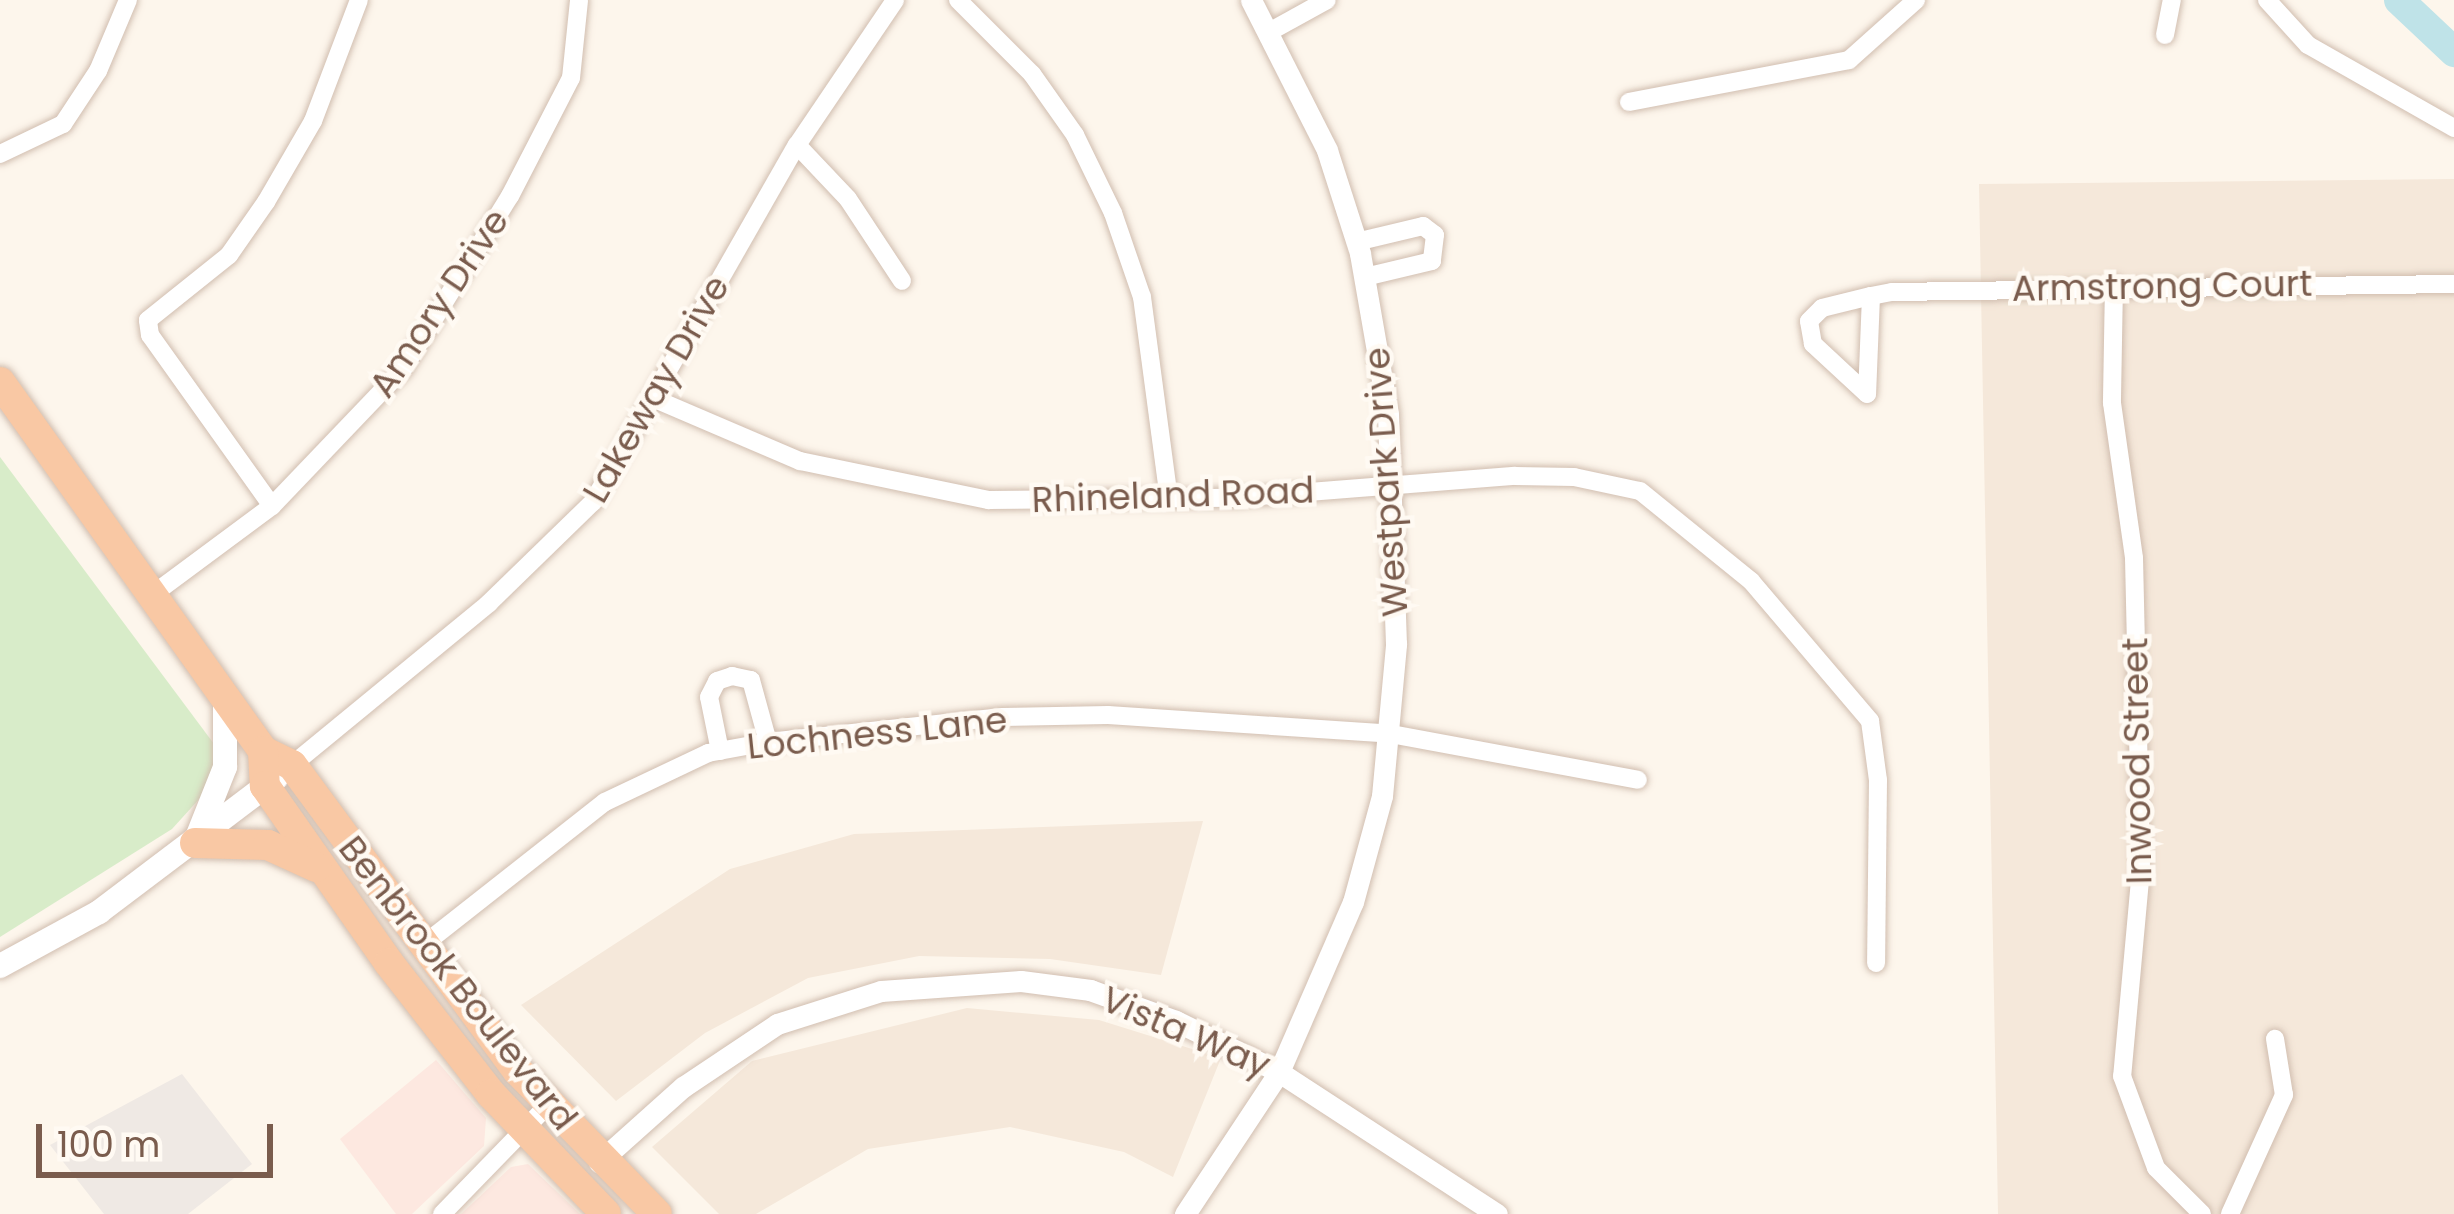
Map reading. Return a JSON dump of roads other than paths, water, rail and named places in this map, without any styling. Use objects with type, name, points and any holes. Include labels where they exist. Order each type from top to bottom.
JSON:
[{"type":"highway","name":"Benbrook Boulevard","points":[[0,382],[263,751],[292,765],[548,1106],[599,1162],[657,1214]]},
{"type":"highway","name":"Benbrook Boulevard","points":[[263,751],[266,786],[321,870],[524,1130],[606,1214]]},
{"type":"highway","points":[[195,843],[268,845],[321,870]]},
{"type":"main road","points":[[195,843],[225,766],[225,698]]},
{"type":"main road","points":[[0,966],[99,913],[292,765]]},
{"type":"street","points":[[0,154],[63,124],[128,0]]},
{"type":"street","points":[[272,506],[150,335],[148,320],[211,274],[266,202],[322,101],[359,0]]},
{"type":"street","name":"Amory Drive","points":[[152,595],[272,506],[403,369],[458,285],[571,78],[579,0]]},
{"type":"street","name":"Lakeway Drive","points":[[292,765],[572,527],[656,399],[797,145],[895,0]]},
{"type":"street","points":[[958,0],[1032,74],[1075,135],[1120,232],[1152,349],[1168,500]]},
{"type":"street","name":"Westpark Drive","points":[[1184,1214],[1280,1072],[1353,902],[1390,734],[1393,487],[1365,277],[1327,150],[1251,0]]},
{"type":"street","points":[[1269,32],[1327,0]]},
{"type":"street","points":[[1629,102],[1849,60],[1873,46],[1916,0]]},
{"type":"street","points":[[2165,34],[2172,0]]},
{"type":"street","points":[[2267,0],[2308,45],[2454,128]]},
{"type":"street","points":[[797,145],[848,200],[902,281]]},
{"type":"street","points":[[1356,242],[1423,226],[1435,235],[1432,261],[1365,277]]},
{"type":"street","name":"Armstrong Court","points":[[1871,296],[1873,387],[1868,394],[1808,334],[1822,308],[1871,296],[2114,284],[2454,284]]},
{"type":"street","name":"Inwood Street","points":[[2114,284],[2112,403],[2134,558],[2141,868],[2122,1076],[2156,1168],[2202,1214]]},
{"type":"street","name":"Rhineland Road","points":[[656,399],[752,446],[948,493],[1168,500],[1516,476],[1612,482],[1661,504],[1738,568],[1870,721],[1878,780],[1876,963]]},
{"type":"street","points":[[720,751],[709,697],[717,681],[732,676],[752,680],[768,742]]},
{"type":"street","name":"Lochness Lane","points":[[423,945],[605,802],[720,751],[768,742],[1003,717],[1108,715],[1390,734],[1638,780]]},
{"type":"street","name":"Vista Way","points":[[599,1162],[744,1042],[817,1008],[881,991],[1061,984],[1176,1021],[1280,1072],[1497,1214]]},
{"type":"street","points":[[2230,1214],[2284,1095],[2275,1039]]},
{"type":"street","points":[[442,1214],[548,1106]]},
{"type":"waterway","points":[[2399,0],[2454,52]]}]
